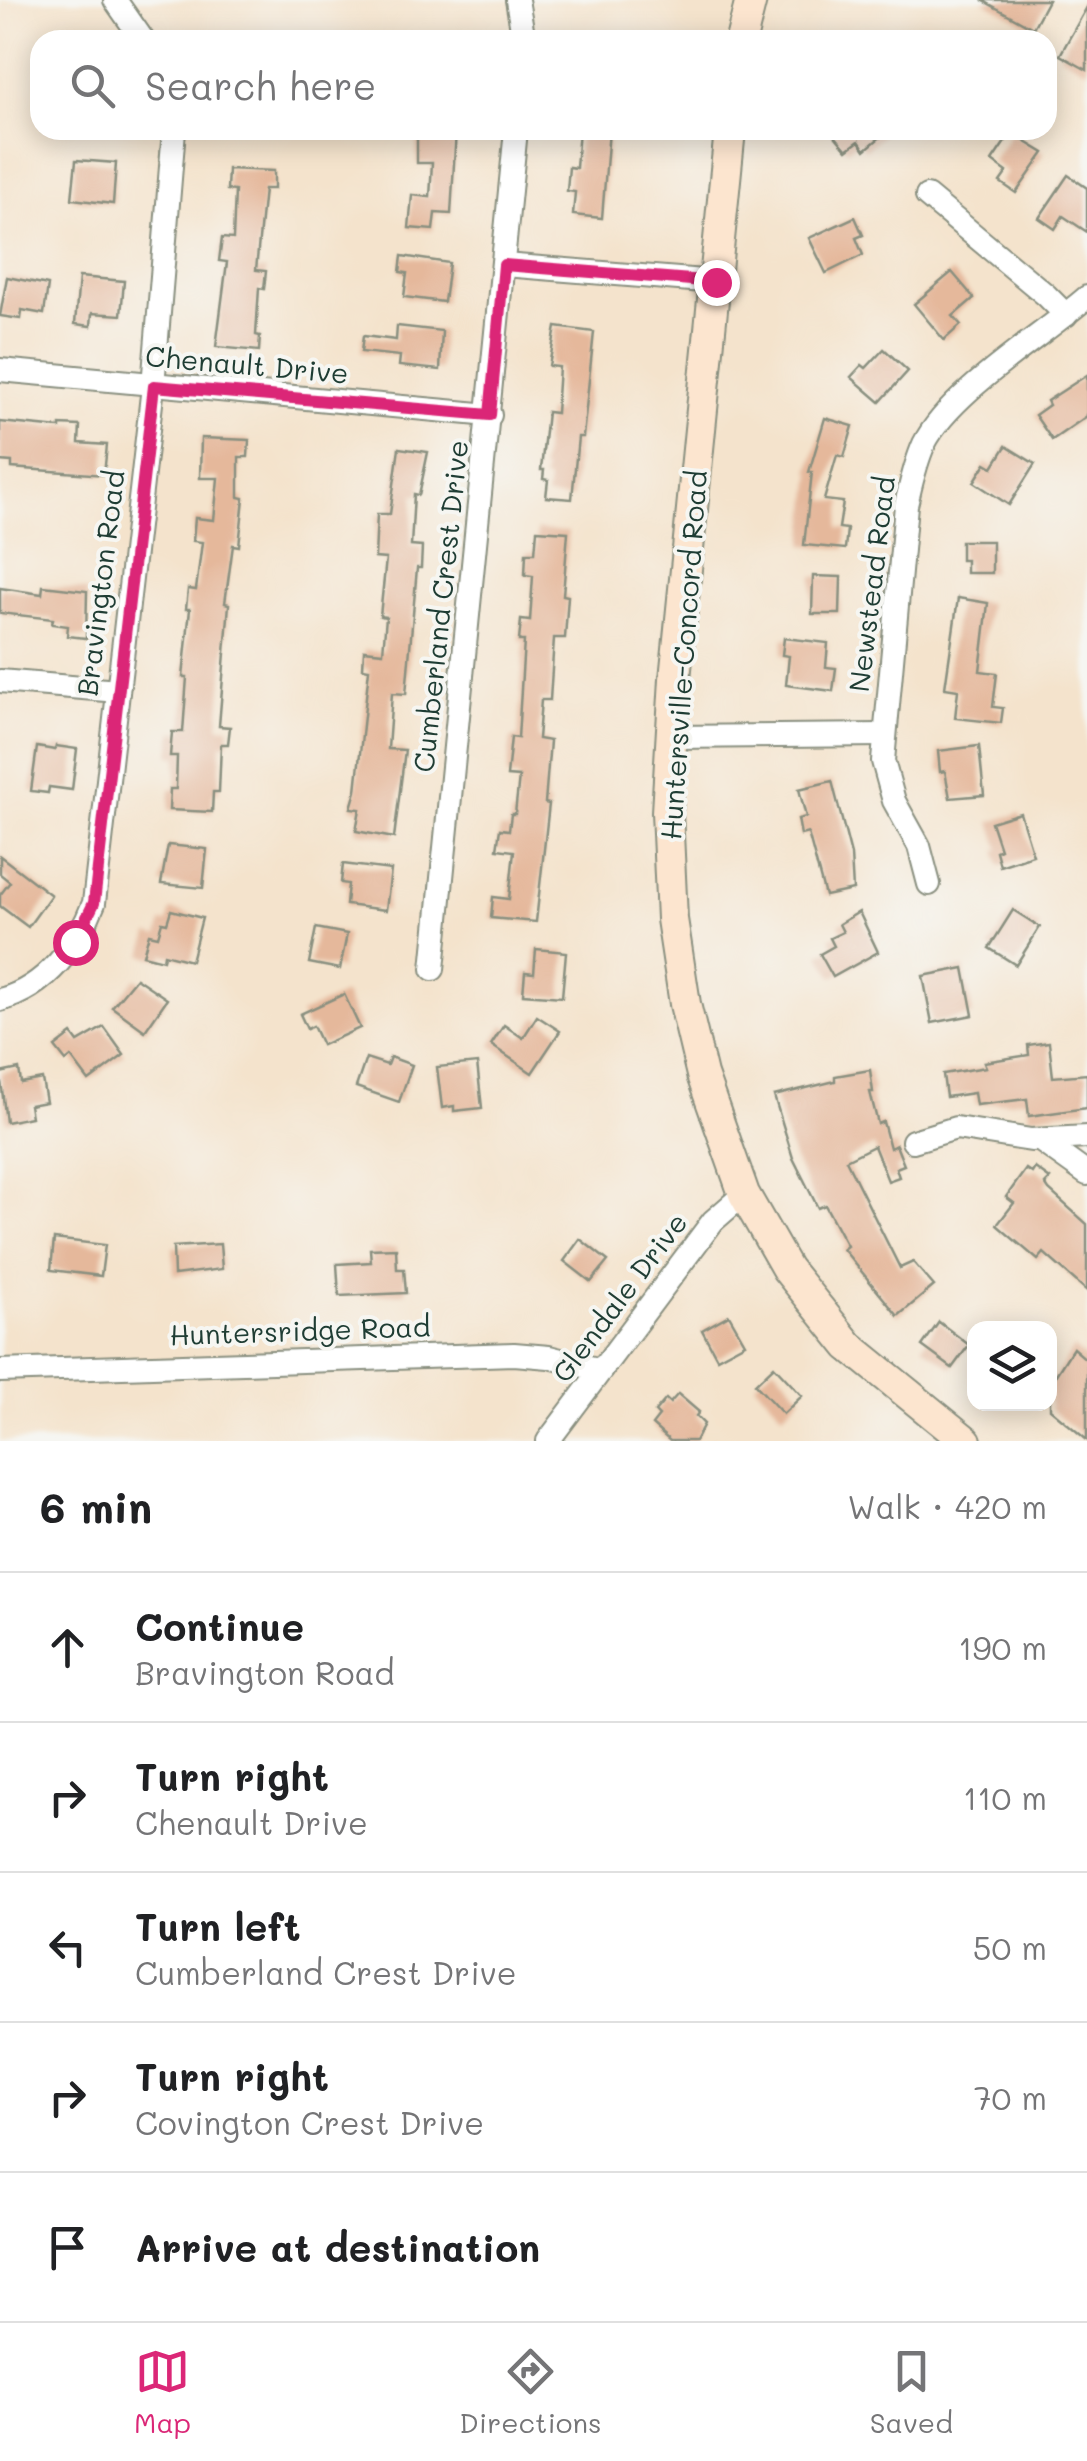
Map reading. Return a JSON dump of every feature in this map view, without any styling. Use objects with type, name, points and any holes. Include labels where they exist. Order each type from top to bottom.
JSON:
[{"type":"main road","points":[[744,30],[751,0]]},
{"type":"main road","name":"Huntersville-Concord Road","points":[[729,140],[671,737],[667,844],[679,969],[702,1075],[744,1194],[787,1269],[849,1346],[966,1441]]},
{"type":"street","points":[[116,0],[136,30]]},
{"type":"street","points":[[516,0],[522,30]]},
{"type":"street","name":"Bravington Road","points":[[0,1000],[42,978],[60,960],[86,924],[94,903],[154,386],[173,140]]},
{"type":"street","name":"Cumberland Crest Drive","points":[[433,969],[515,140]]},
{"type":"street","points":[[927,196],[1066,315]]},
{"type":"street","points":[[504,265],[716,282]]},
{"type":"street","name":"Newstead Road","points":[[929,884],[919,846],[885,776],[885,735],[906,505],[914,470],[925,443],[954,404],[1087,297]]},
{"type":"street","name":"Chenault Drive","points":[[0,370],[490,415]]},
{"type":"street","points":[[0,681],[118,690]]},
{"type":"street","points":[[671,737],[885,735]]},
{"type":"street","points":[[912,1140],[956,1128],[1041,1141],[1087,1137]]},
{"type":"street","points":[[1041,1141],[1087,1174]]},
{"type":"street","name":"Glendale Drive","points":[[548,1441],[713,1221],[744,1194]]},
{"type":"street","name":"Huntersridge Road","points":[[0,1371],[514,1354],[550,1357],[601,1370]]},
{"type":"building","points":[[982,0],[1048,0],[1033,28]]},
{"type":"building","points":[[1087,7],[1087,70],[1060,55]]},
{"type":"building","points":[[417,140],[455,140],[451,214],[435,213],[433,230],[409,228],[412,195],[430,197],[432,163],[417,163]]},
{"type":"building","points":[[578,140],[608,140],[602,218],[573,215],[575,192],[567,191],[569,167],[576,168]]},
{"type":"building","points":[[838,140],[877,140],[865,150],[859,141],[847,150]]},
{"type":"building","points":[[1006,140],[1023,140],[1044,153],[1016,193],[1000,182],[1007,172],[992,161]]},
{"type":"building","points":[[76,160],[116,163],[113,204],[72,199]]},
{"type":"building","points":[[228,169],[274,171],[274,189],[264,189],[256,270],[266,271],[264,289],[259,288],[259,351],[216,347],[227,262],[219,261],[222,238],[233,239],[235,191],[227,190]]},
{"type":"building","points":[[1068,175],[1087,188],[1087,232],[1063,216],[1055,229],[1039,218]]},
{"type":"building","points":[[855,217],[863,235],[856,238],[863,255],[826,273],[809,238]]},
{"type":"building","points":[[402,256],[449,263],[444,302],[404,297],[407,273],[400,272]]},
{"type":"building","points":[[952,272],[974,298],[953,316],[961,325],[944,340],[914,304]]},
{"type":"building","points":[[7,277],[48,285],[44,314],[22,310],[21,319],[0,316]]},
{"type":"building","points":[[79,277],[124,281],[121,315],[92,313],[91,326],[75,324]]},
{"type":"building","points":[[397,326],[442,331],[440,370],[399,366],[400,356],[361,352],[363,336],[396,340]]},
{"type":"building","points":[[556,327],[594,332],[572,499],[546,497],[548,480],[543,479],[541,470],[547,412],[556,413],[559,367],[549,366]]},
{"type":"building","points":[[884,349],[908,371],[880,402],[851,377]]},
{"type":"building","points":[[1087,375],[1087,416],[1052,440],[1035,415],[1049,405],[1047,401]]},
{"type":"building","points":[[825,418],[853,426],[844,457],[837,455],[824,500],[843,502],[839,528],[847,529],[845,549],[804,545],[809,472]]},
{"type":"building","points":[[0,422],[80,426],[79,443],[107,445],[104,475],[12,468],[12,462],[0,461]]},
{"type":"building","points":[[201,438],[249,440],[248,457],[239,457],[239,497],[244,498],[239,546],[233,545],[225,603],[229,604],[219,726],[230,727],[228,744],[221,744],[219,792],[213,792],[212,812],[169,810],[170,789],[176,789],[177,756],[170,756],[172,732],[183,732],[188,589],[196,590],[202,542],[193,541],[195,518],[214,520],[218,478],[200,478]]},
{"type":"building","points":[[1006,446],[1035,464],[1009,505],[974,482],[986,463],[993,467]]},
{"type":"building","points":[[399,448],[428,452],[419,495],[414,494],[411,546],[422,547],[406,694],[392,693],[388,749],[405,750],[394,838],[356,831],[360,809],[351,808],[369,669],[363,668],[364,650],[383,652],[386,617],[380,616],[386,559],[375,558],[377,514],[390,514]]},
{"type":"building","points":[[537,530],[568,532],[563,595],[568,596],[565,638],[554,638],[550,700],[541,700],[538,739],[550,741],[545,803],[549,804],[536,922],[491,918],[493,897],[509,899],[514,851],[497,849],[500,829],[509,830],[511,814],[515,814],[519,777],[507,776],[511,737],[518,738],[524,641],[519,641],[521,620],[530,621],[533,576],[525,575],[526,553],[535,553]]},
{"type":"building","points":[[961,541],[992,541],[992,573],[966,573]]},
{"type":"building","points":[[813,576],[841,577],[840,614],[812,614]]},
{"type":"building","points":[[43,586],[87,591],[86,638],[67,636],[68,626],[52,624],[53,619],[0,613],[0,588],[42,594]]},
{"type":"building","points":[[958,598],[988,603],[980,671],[997,673],[993,707],[1003,708],[1001,723],[955,718],[958,690],[945,688]]},
{"type":"building","points":[[784,638],[828,643],[826,667],[836,668],[833,691],[786,685],[789,656],[782,655]]},
{"type":"building","points":[[56,746],[77,749],[72,790],[49,787],[48,793],[31,791],[37,747],[55,750]]},
{"type":"building","points":[[979,746],[984,795],[950,798],[945,771],[940,772],[938,751]]},
{"type":"building","points":[[832,781],[851,855],[853,890],[825,896],[808,833],[801,835],[798,819],[806,817],[799,789]]},
{"type":"building","points":[[1020,813],[1033,855],[1000,866],[996,851],[1000,849],[991,822]]},
{"type":"building","points":[[168,845],[207,849],[203,888],[161,884]]},
{"type":"building","points":[[0,856],[51,895],[28,927],[0,906],[0,895],[10,882],[0,874]]},
{"type":"building","points":[[343,864],[391,870],[386,910],[346,905],[348,884],[341,883]]},
{"type":"building","points":[[171,910],[202,918],[191,961],[164,954],[163,960],[143,955],[149,934],[158,936]]},
{"type":"building","points":[[1013,910],[1040,927],[1016,965],[989,948]]},
{"type":"building","points":[[859,912],[878,952],[833,977],[820,954],[834,946],[830,938],[843,932],[839,924]]},
{"type":"building","points":[[316,928],[347,934],[340,969],[309,963]]},
{"type":"building","points":[[536,949],[566,952],[562,997],[523,994],[525,972],[534,973]]},
{"type":"building","points":[[964,968],[973,1015],[932,1023],[923,976]]},
{"type":"building","points":[[136,978],[167,999],[145,1031],[112,1007]]},
{"type":"building","points":[[344,994],[360,1028],[322,1045],[313,1026],[307,1029],[300,1014]]},
{"type":"building","points":[[537,1016],[560,1031],[532,1073],[491,1045],[504,1025],[523,1038]]},
{"type":"building","points":[[104,1027],[124,1055],[89,1081],[71,1057],[66,1061],[55,1047],[72,1034],[78,1042]]},
{"type":"building","points":[[1049,1042],[1053,1077],[1087,1074],[1087,1108],[1029,1116],[1027,1099],[976,1105],[974,1093],[946,1097],[943,1074],[1029,1055],[1028,1045]]},
{"type":"building","points":[[390,1057],[412,1065],[399,1102],[356,1087],[366,1058],[387,1065]]},
{"type":"building","points":[[477,1063],[482,1108],[442,1108],[437,1067]]},
{"type":"building","points":[[19,1069],[21,1083],[42,1079],[46,1102],[29,1105],[31,1117],[6,1122],[0,1073]]},
{"type":"building","points":[[870,1070],[870,1092],[878,1124],[883,1122],[890,1148],[896,1145],[904,1165],[896,1168],[899,1177],[888,1181],[874,1146],[846,1160],[900,1268],[913,1262],[934,1286],[898,1316],[843,1249],[847,1246],[825,1205],[818,1208],[793,1158],[774,1096],[835,1081],[835,1076]]},
{"type":"building","points":[[1035,1168],[1050,1179],[1045,1184],[1049,1190],[1087,1224],[1087,1291],[1044,1253],[1038,1260],[997,1225],[1014,1203],[1006,1197],[1026,1169],[1032,1173]]},
{"type":"building","points":[[54,1239],[105,1245],[101,1276],[51,1270]]},
{"type":"building","points":[[580,1239],[608,1261],[591,1282],[564,1261]]},
{"type":"building","points":[[220,1244],[222,1269],[174,1275],[173,1247]]},
{"type":"building","points":[[396,1248],[397,1269],[404,1269],[406,1293],[339,1296],[337,1264],[371,1262],[370,1249]]},
{"type":"building","points":[[729,1315],[745,1343],[717,1358],[702,1330]]},
{"type":"building","points":[[939,1322],[967,1343],[952,1368],[922,1346]]},
{"type":"building","points":[[1073,1348],[1087,1360],[1087,1440],[1052,1411],[1057,1411],[1057,1373]]},
{"type":"building","points":[[774,1366],[802,1396],[783,1414],[755,1384]]},
{"type":"building","points":[[678,1394],[699,1412],[696,1416],[704,1424],[695,1441],[670,1441],[652,1425],[659,1416],[655,1412],[666,1399],[670,1403]]},
{"type":"route","points":[[75,942],[94,903],[154,386],[490,415],[504,265],[716,282]]}]
